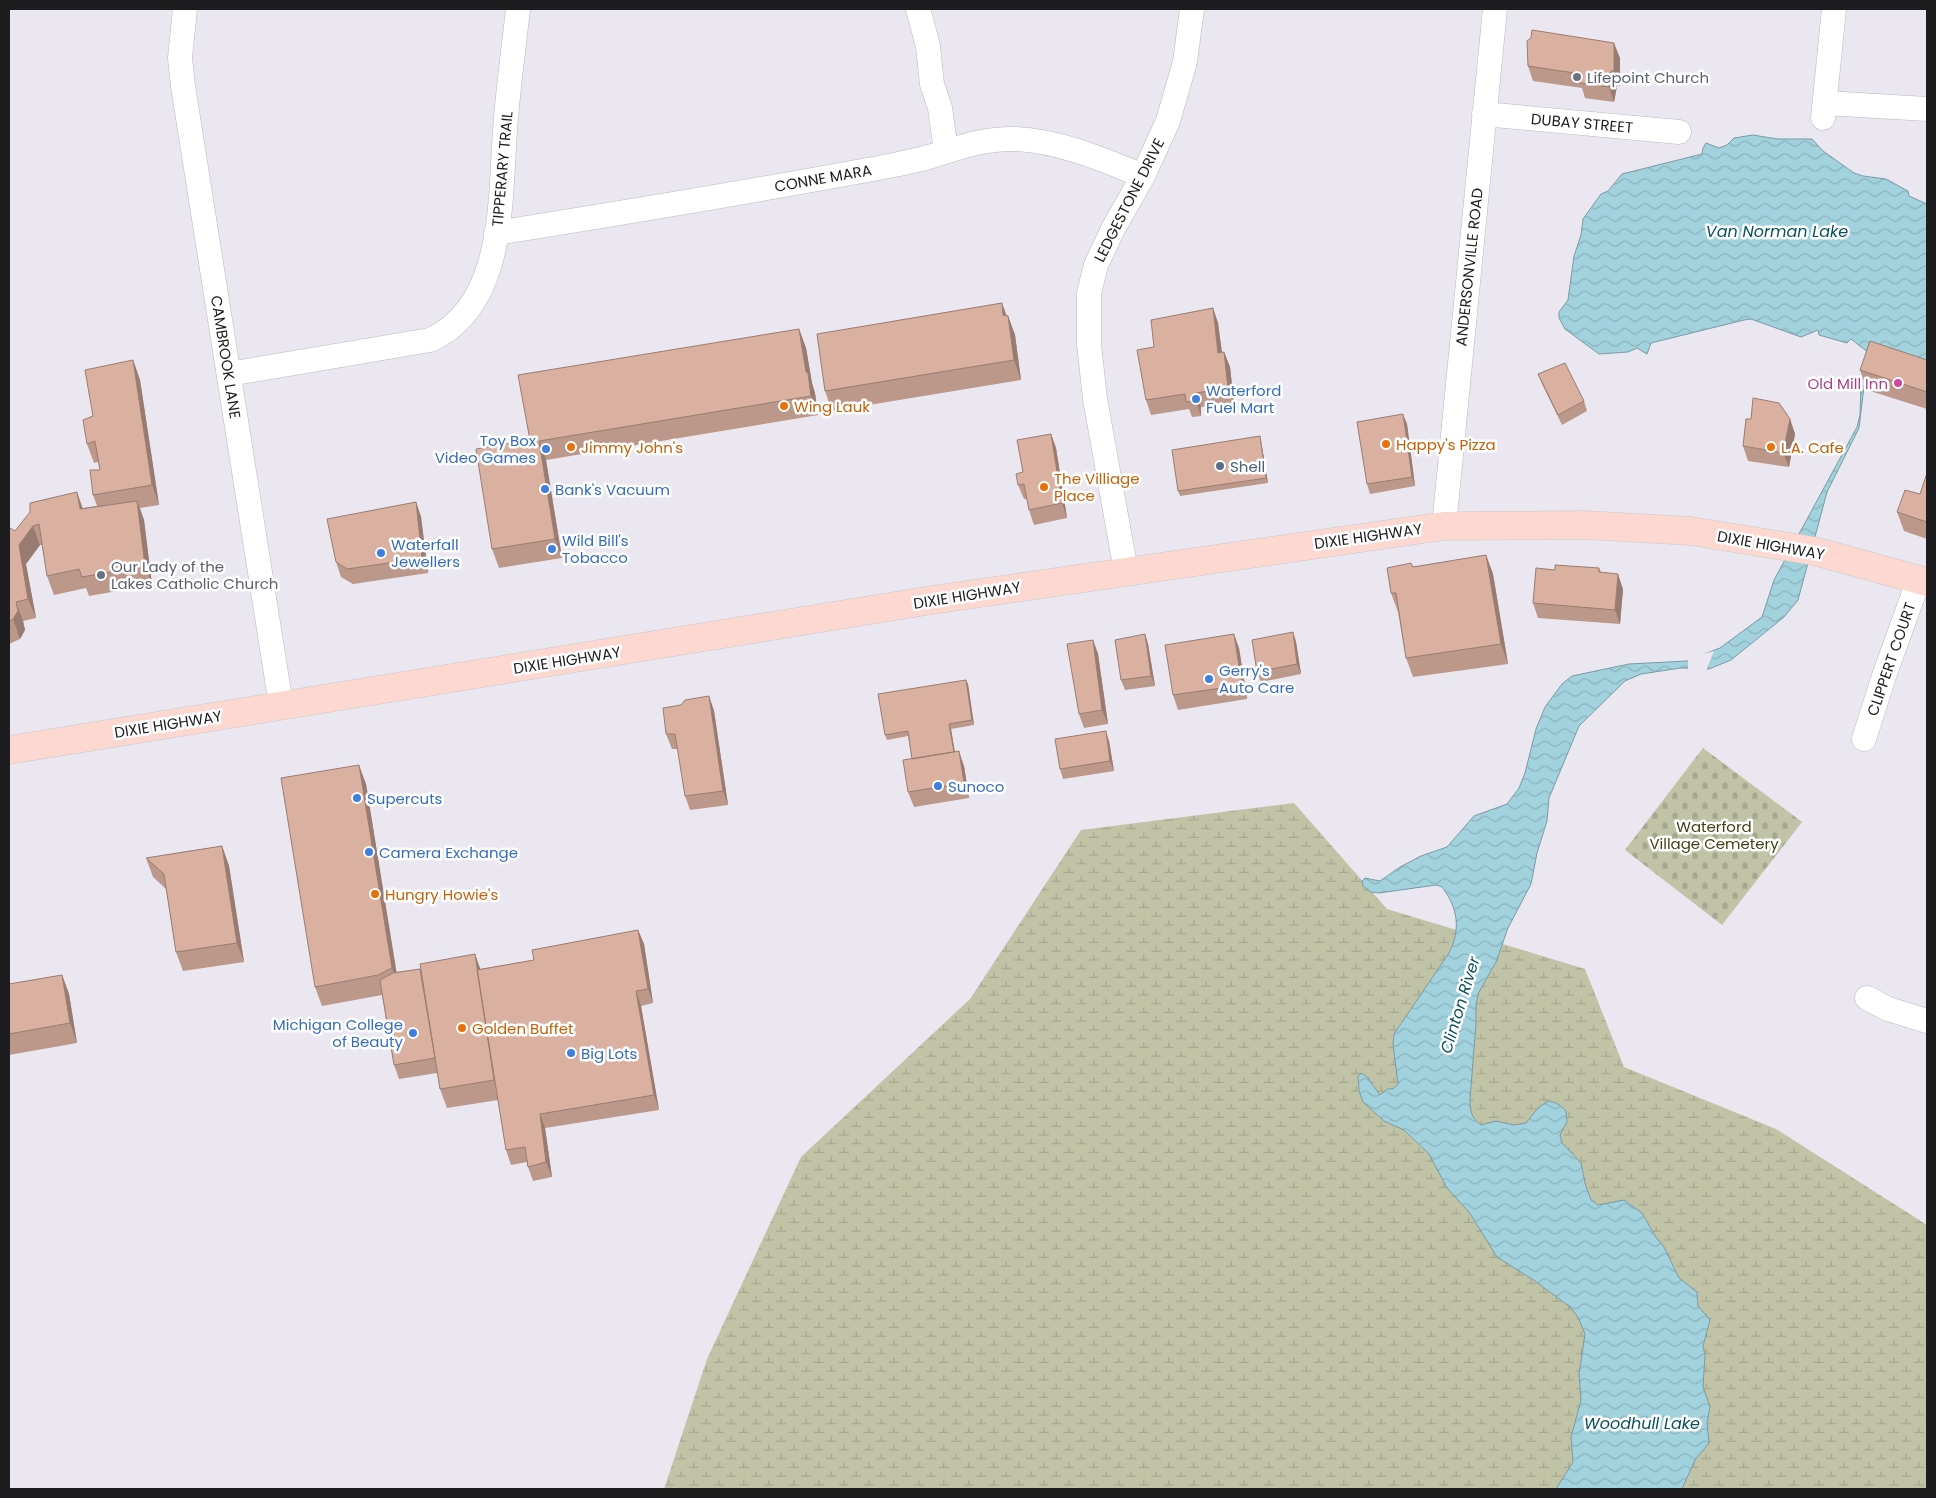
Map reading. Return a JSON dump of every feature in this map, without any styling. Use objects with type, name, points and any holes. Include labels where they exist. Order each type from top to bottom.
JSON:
[{"type":"main road","name":"DIXIE HIGHWAY","points":[[9,750],[932,600],[1444,526],[1585,524],[1691,531],[1814,551],[1923,580]]},
{"type":"street","name":"CAMBROOK LANE","points":[[185,9],[180,58],[183,86],[282,705]]},
{"type":"street","name":"TIPPERARY TRAIL","points":[[229,374],[430,340],[456,326],[474,302],[488,273],[500,214],[506,120],[518,9]]},
{"type":"street","points":[[918,9],[928,46],[932,84],[940,108],[946,151]]},
{"type":"street","name":"LEDGESTONE DRIVE","points":[[1126,571],[1095,399],[1088,308],[1089,292],[1096,265],[1112,229],[1143,176],[1168,121],[1183,70],[1192,9]]},
{"type":"street","name":"ANDERSONVILLE ROAD","points":[[1444,526],[1495,9]]},
{"type":"street","points":[[1834,9],[1824,110],[1927,109]]},
{"type":"street","name":"DUBAY STREET","points":[[1484,114],[1679,132]]},
{"type":"street","name":"CONNE MARA","points":[[496,233],[715,198],[890,166],[966,144],[989,140],[1018,139],[1060,147],[1098,158],[1143,176]]},
{"type":"street","name":"CLIPPERT COURT","points":[[1864,739],[1884,676],[1923,580]]},
{"type":"street","points":[[1867,998],[1888,1009],[1927,1021]]},
{"type":"green space","name":"Waterford Village Cemetery","points":[[1703,748],[1802,822],[1722,925],[1625,850]]},
{"type":"green space","points":[[1294,803],[1387,909],[1585,969],[1624,1067],[1776,1129],[1927,1225],[1927,1489],[664,1489],[707,1359],[801,1157],[970,999],[1081,830]]},
{"type":"water","points":[[1753,135],[1777,139],[1812,139],[1823,151],[1854,173],[1886,179],[1908,191],[1909,196],[1927,204],[1927,372],[1866,370],[1859,428],[1827,492],[1798,600],[1784,617],[1731,660],[1709,669],[1681,668],[1641,674],[1625,681],[1579,726],[1549,798],[1547,821],[1537,853],[1531,884],[1508,928],[1496,962],[1479,992],[1476,1004],[1470,1099],[1471,1110],[1475,1120],[1481,1125],[1496,1121],[1514,1125],[1526,1123],[1539,1107],[1548,1101],[1562,1107],[1566,1111],[1567,1122],[1560,1135],[1562,1143],[1581,1163],[1591,1200],[1598,1205],[1624,1200],[1642,1213],[1655,1236],[1664,1247],[1679,1278],[1697,1292],[1698,1306],[1710,1320],[1703,1346],[1705,1355],[1703,1387],[1710,1407],[1707,1423],[1709,1443],[1695,1460],[1682,1489],[1556,1489],[1573,1462],[1571,1437],[1581,1400],[1579,1374],[1585,1334],[1578,1317],[1570,1307],[1535,1281],[1497,1257],[1469,1212],[1447,1188],[1429,1154],[1404,1130],[1384,1121],[1363,1102],[1359,1091],[1358,1077],[1361,1073],[1367,1077],[1380,1095],[1387,1089],[1393,1089],[1398,1084],[1393,1044],[1394,1034],[1449,953],[1453,944],[1456,919],[1452,903],[1442,887],[1436,885],[1379,893],[1371,892],[1363,886],[1362,881],[1365,878],[1380,881],[1400,867],[1421,856],[1447,847],[1474,816],[1507,804],[1519,788],[1525,773],[1536,729],[1545,707],[1562,684],[1572,676],[1629,664],[1687,661],[1720,648],[1762,617],[1774,580],[1857,427],[1860,415],[1861,383],[1869,353],[1851,339],[1847,343],[1819,335],[1818,330],[1801,337],[1751,319],[1651,343],[1647,354],[1637,348],[1628,352],[1599,354],[1565,329],[1559,318],[1559,312],[1568,300],[1574,256],[1581,235],[1583,219],[1601,194],[1608,191],[1622,174],[1702,154],[1706,143],[1719,148],[1727,145],[1734,138]]},
{"type":"pier","points":[[1714,651],[1706,671],[1688,671],[1688,658]]},
{"type":"building","name":"Lifepoint Church","points":[[1532,30],[1614,43],[1614,71],[1611,71],[1609,87],[1580,83],[1581,74],[1528,66],[1527,41],[1531,38]]},
{"type":"building","points":[[1002,303],[1003,315],[1008,316],[1014,360],[825,391],[817,334]]},
{"type":"building","points":[[1213,308],[1218,353],[1224,352],[1228,388],[1196,393],[1196,401],[1186,402],[1185,394],[1146,400],[1137,350],[1154,347],[1151,320]]},
{"type":"building","points":[[799,329],[811,396],[539,441],[555,539],[492,549],[476,449],[530,440],[518,375]]},
{"type":"building","points":[[1870,341],[1927,360],[1927,392],[1860,370]]},
{"type":"building","points":[[133,360],[152,485],[93,495],[90,470],[100,470],[95,441],[87,444],[83,420],[93,416],[85,370]]},
{"type":"building","points":[[1565,363],[1584,401],[1558,415],[1538,374]]},
{"type":"building","points":[[1753,398],[1779,403],[1790,419],[1783,453],[1743,446],[1746,419],[1751,419]]},
{"type":"building","points":[[1403,414],[1412,477],[1367,484],[1357,422]]},
{"type":"building","name":"The Villiage Place","points":[[1051,434],[1062,503],[1029,510],[1024,484],[1018,485],[1016,474],[1023,472],[1017,440]]},
{"type":"building","points":[[1260,436],[1266,478],[1178,491],[1172,450]]},
{"type":"building","points":[[1927,473],[1927,522],[1897,512],[1905,490],[1920,494]]},
{"type":"building","name":"Our Lady of the Lakes Catholic Church","points":[[77,492],[80,509],[137,501],[145,566],[82,577],[79,569],[47,576],[39,524],[33,526],[19,545],[28,599],[16,602],[18,611],[13,619],[9,621],[9,528],[15,531],[30,512],[30,503]]},
{"type":"building","name":"Waterfall Jewellers","points":[[416,502],[422,558],[347,569],[336,562],[327,519]]},
{"type":"building","points":[[1486,555],[1501,644],[1406,658],[1396,593],[1391,593],[1387,568],[1411,563],[1413,567]]},
{"type":"building","points":[[1555,565],[1599,568],[1599,572],[1618,574],[1615,610],[1533,603],[1536,568],[1555,570]]},
{"type":"building","points":[[1293,632],[1297,664],[1257,672],[1252,640]]},
{"type":"building","points":[[1145,634],[1151,676],[1121,680],[1115,640]]},
{"type":"building","name":"Gerry's Auto Care","points":[[1234,634],[1242,685],[1173,695],[1165,645]]},
{"type":"building","points":[[1093,640],[1102,710],[1079,714],[1067,644]]},
{"type":"building","points":[[966,680],[972,720],[949,724],[954,752],[912,759],[908,731],[885,735],[878,694]]},
{"type":"building","points":[[709,696],[723,791],[685,796],[675,734],[666,734],[663,708],[681,705],[685,700]]},
{"type":"building","points":[[1106,731],[1110,761],[1060,769],[1055,739]]},
{"type":"building","points":[[959,751],[964,783],[908,792],[903,760]]},
{"type":"building","points":[[359,765],[392,968],[378,975],[315,987],[281,778]]},
{"type":"building","points":[[222,846],[237,943],[176,952],[164,874],[146,858]]},
{"type":"building","name":"Big Lots","points":[[638,930],[648,989],[636,991],[654,1095],[540,1114],[546,1162],[528,1167],[525,1147],[506,1150],[477,970],[534,960],[532,950]]},
{"type":"building","name":"Golden Buffet","points":[[475,954],[494,1080],[440,1089],[420,964]]},
{"type":"building","name":"Michigan College of Beauty","points":[[420,969],[435,1058],[394,1065],[380,980],[393,973]]},
{"type":"building","points":[[62,975],[70,1023],[9,1034],[9,984]]},
{"type":"place","name":"Lifepoint Church","points":[[1577,77]]},
{"type":"place","name":"Old Mill Inn","points":[[1898,383]]},
{"type":"place","name":"Waterford Fuel Mart","points":[[1196,399]]},
{"type":"place","name":"Wing Lauk","points":[[784,406]]},
{"type":"place","name":"Happy's Pizza","points":[[1386,444]]},
{"type":"place","name":"Jimmy John's","points":[[571,447]]},
{"type":"place","name":"L.A. Cafe","points":[[1771,447]]},
{"type":"place","name":"Toy Box Video Games","points":[[546,449]]},
{"type":"place","name":"Shell","points":[[1220,466]]},
{"type":"place","name":"The Villiage Place","points":[[1044,487]]},
{"type":"place","name":"Bank's Vacuum","points":[[545,489]]},
{"type":"place","name":"Wild Bill's Tobacco","points":[[552,549]]},
{"type":"place","name":"Waterfall Jewellers","points":[[381,553]]},
{"type":"place","name":"Our Lady of the Lakes Catholic Church","points":[[101,575]]},
{"type":"place","name":"Gerry's Auto Care","points":[[1209,679]]},
{"type":"place","name":"Sunoco","points":[[938,786]]},
{"type":"place","name":"Supercuts","points":[[357,798]]},
{"type":"place","name":"Camera Exchange","points":[[369,852]]},
{"type":"place","name":"Hungry Howie's","points":[[375,894]]},
{"type":"place","name":"Golden Buffet","points":[[462,1028]]},
{"type":"place","name":"Michigan College of Beauty","points":[[413,1033]]},
{"type":"place","name":"Big Lots","points":[[571,1053]]},
{"type":"water label","name":"Van Norman Lake","points":[[1777,231]]},
{"type":"water label","name":"Clinton River","points":[[1460,1005]]},
{"type":"water label","name":"Woodhull Lake","points":[[1642,1423]]}]
